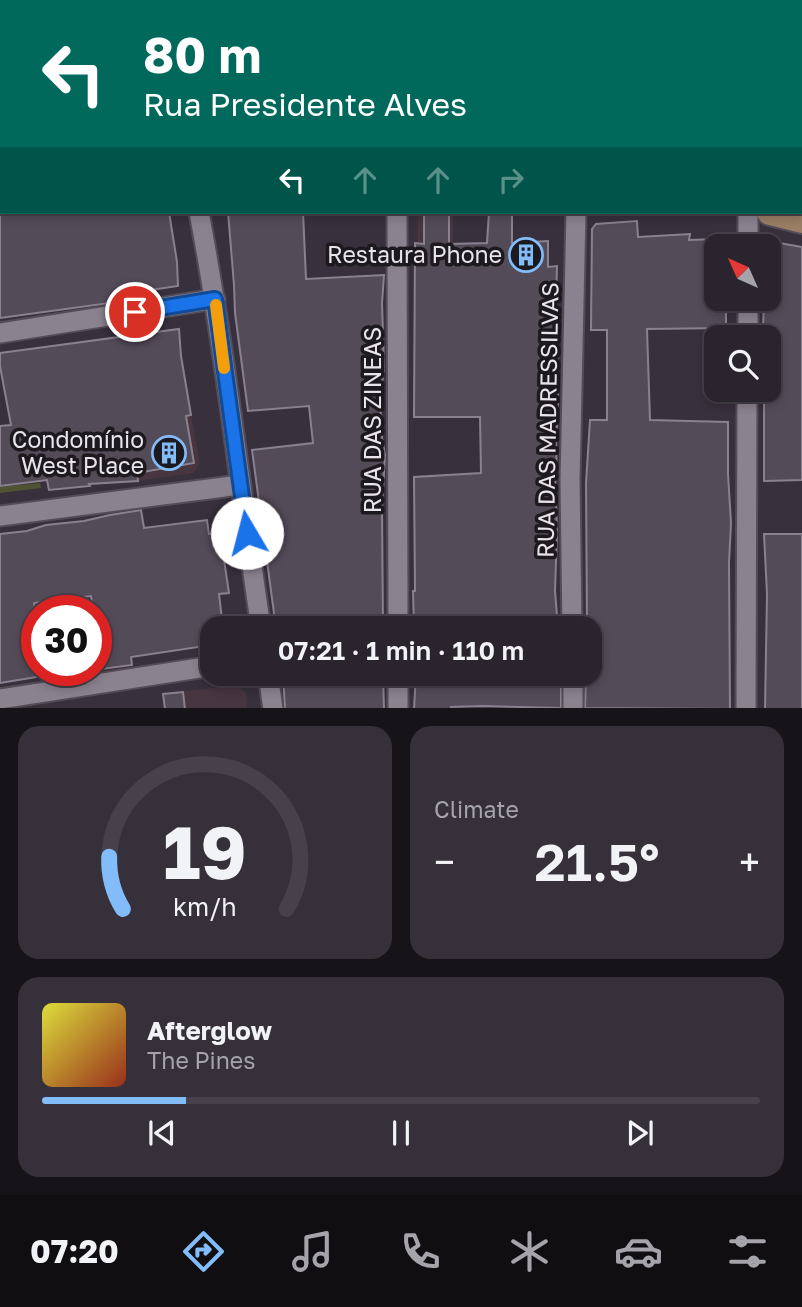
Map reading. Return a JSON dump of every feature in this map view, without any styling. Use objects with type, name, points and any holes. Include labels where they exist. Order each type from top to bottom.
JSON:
[{"type":"main road","points":[[778,214],[802,220]]},
{"type":"street","points":[[199,214],[215,299],[259,616]]},
{"type":"street","name":"RUA DAS ZINEAS","points":[[397,214],[398,616]]},
{"type":"street","name":"RUA DAS MADRESSILVAS","points":[[572,616],[570,480],[576,214]]},
{"type":"street","points":[[748,214],[748,234]]},
{"type":"street","points":[[0,333],[215,299]]},
{"type":"street","points":[[746,708],[747,402]]},
{"type":"street","points":[[0,516],[240,485]]},
{"type":"street","points":[[0,699],[200,668]]},
{"type":"street","points":[[270,686],[273,708]]},
{"type":"street","points":[[398,686],[398,708]]},
{"type":"street","points":[[573,686],[573,708]]},
{"type":"shaded area","points":[[418,214],[453,214],[453,244],[417,243]]},
{"type":"shaded area","points":[[191,415],[200,463],[194,473],[138,481],[130,425]]},
{"type":"shaded area","points":[[237,686],[246,693],[247,708],[165,708],[163,694]]},
{"type":"green space","points":[[40,483],[41,488],[0,493],[0,487]]},
{"type":"building","points":[[0,214],[169,214],[178,286],[137,292],[139,299],[0,318]]},
{"type":"building","points":[[228,214],[303,214],[306,279],[384,275],[384,367],[380,403],[385,455],[382,509],[383,616],[274,616],[252,450],[313,443],[309,406],[248,411],[235,313]]},
{"type":"building","points":[[424,214],[449,214],[449,244],[487,243],[489,214],[512,214],[512,243],[548,241],[548,267],[557,266],[557,616],[414,616],[414,477],[481,473],[480,417],[414,417],[415,243],[424,244]]},
{"type":"building","points":[[637,221],[638,237],[690,234],[689,240],[704,239],[704,312],[726,312],[726,325],[704,325],[704,328],[647,329],[650,420],[728,422],[731,523],[730,708],[585,708],[586,686],[602,686],[602,616],[587,616],[586,483],[590,420],[607,420],[607,330],[591,330],[592,229],[596,224]]},
{"type":"building","points":[[781,243],[802,247],[802,480],[764,481],[764,402],[781,402],[781,325],[763,325],[764,312],[781,311]]},
{"type":"building","points":[[179,329],[191,415],[186,416],[194,463],[137,473],[138,481],[49,490],[47,480],[0,486],[0,426],[11,425],[0,353]]},
{"type":"building","points":[[141,510],[144,528],[207,520],[209,534],[220,533],[229,593],[219,594],[222,616],[200,616],[200,647],[131,657],[132,665],[112,668],[112,595],[21,595],[21,680],[0,683],[0,534]]},
{"type":"building","points":[[764,534],[802,534],[802,708],[765,708],[767,594]]},
{"type":"building","points":[[284,686],[383,686],[384,708],[285,708]]},
{"type":"building","points":[[415,686],[561,686],[561,708],[414,708]]},
{"type":"building","points":[[183,692],[185,708],[165,708],[163,694]]},
{"type":"slow traffic","points":[[216,305],[224,368]]},
{"type":"place","name":"Restaura Phone","points":[[526,255]]},
{"type":"place","name":"Condomínio West Place","points":[[169,453]]},
{"type":"route","points":[[135,312],[215,299],[247,533]]}]
